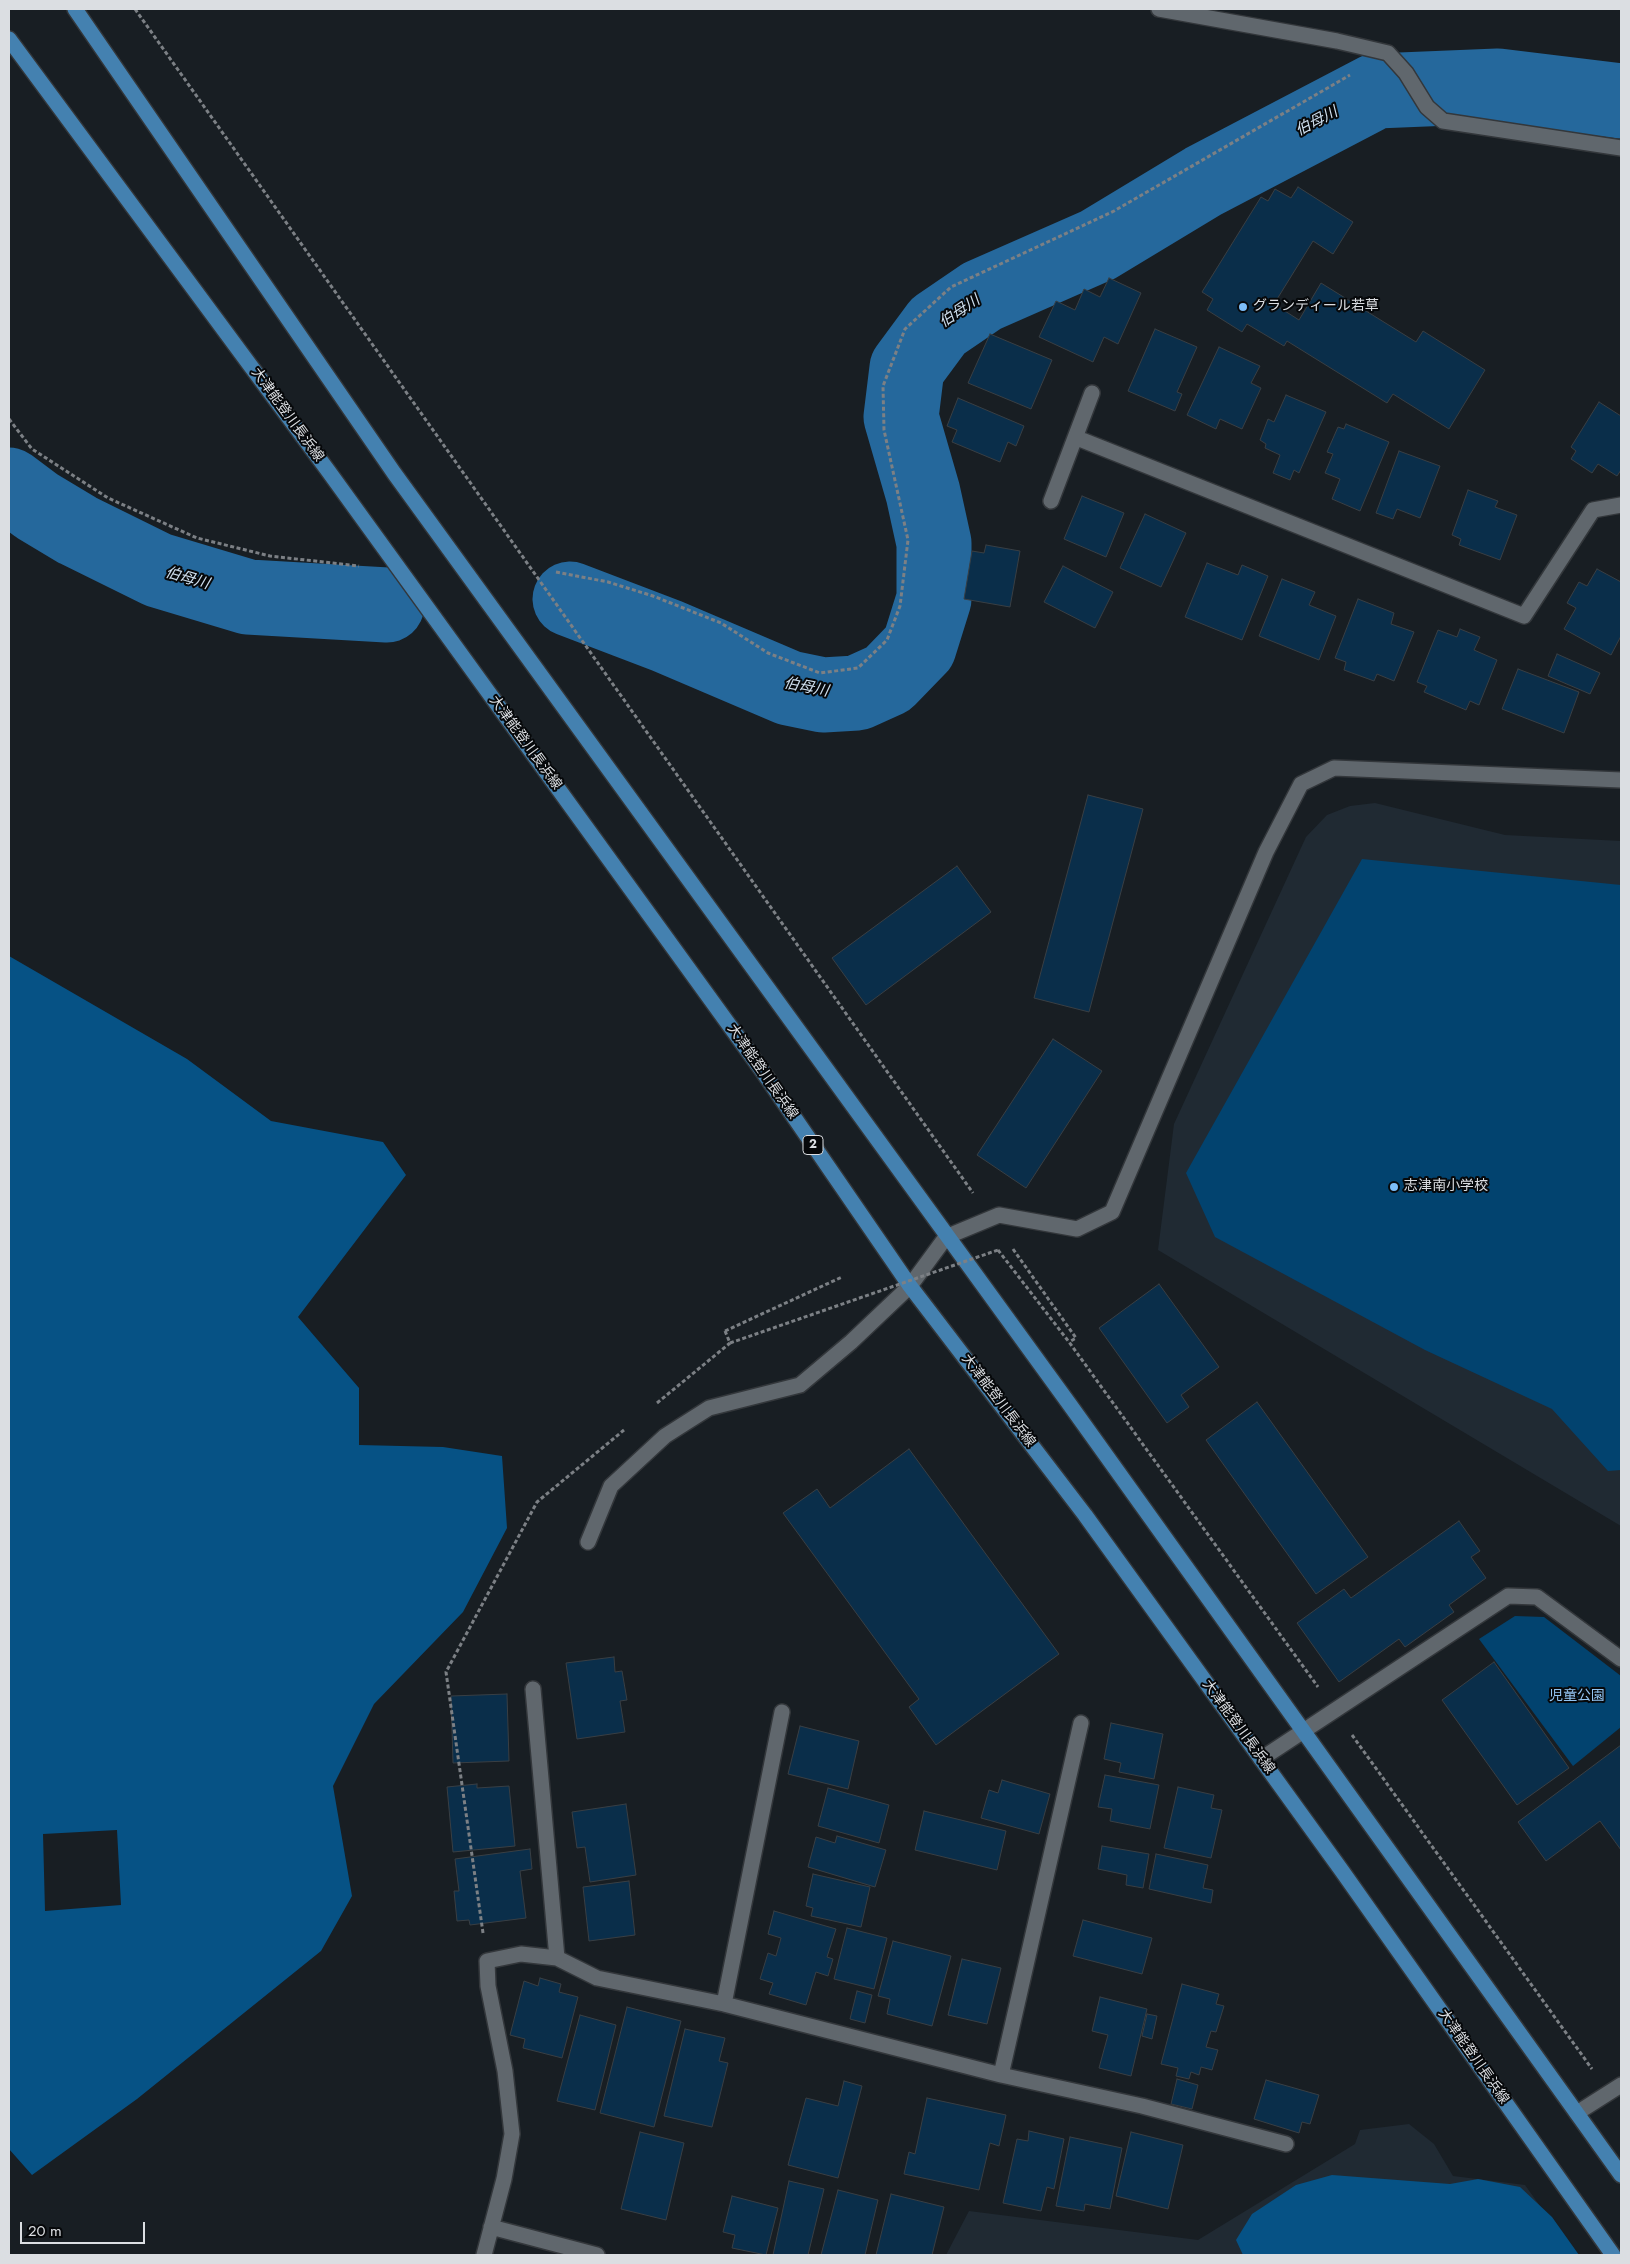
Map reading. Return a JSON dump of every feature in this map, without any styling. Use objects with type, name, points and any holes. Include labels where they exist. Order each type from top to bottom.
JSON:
[{"type":"main road","points":[[75,9],[394,473],[1303,1730],[1621,2175]]},
{"type":"main road","name":"大津能登川長浜線","points":[[9,39],[329,472],[761,1069],[910,1286],[1085,1515],[1261,1759],[1613,2255]]},
{"type":"street","points":[[1159,9],[1337,41],[1388,53],[1406,73],[1427,107],[1443,122],[1621,148]]},
{"type":"street","points":[[1051,502],[1077,438],[1092,393]]},
{"type":"street","points":[[1077,438],[1524,616],[1593,510],[1621,505]]},
{"type":"street","points":[[588,1542],[611,1486],[665,1436],[709,1408],[800,1385],[852,1342],[910,1286],[946,1236],[999,1215],[1077,1228],[1112,1212],[1266,852],[1301,784],[1334,768],[1621,780]]},
{"type":"street","points":[[1261,1759],[1508,1596],[1538,1597],[1621,1659]]},
{"type":"street","points":[[533,1689],[557,1958]]},
{"type":"street","points":[[724,2004],[782,1712]]},
{"type":"street","points":[[1001,2075],[1081,1723]]},
{"type":"street","points":[[484,2255],[504,2179],[512,2134],[505,2072],[488,1986],[486,1961],[521,1954],[557,1958],[597,1978],[724,2004],[1001,2075],[1142,2106],[1286,2144]]},
{"type":"street","points":[[1577,2113],[1621,2085]]},
{"type":"street","points":[[491,2227],[597,2255]]},
{"type":"path","points":[[135,9],[978,1200]]},
{"type":"path","points":[[556,572],[608,582],[653,596],[721,623],[768,653],[820,672],[858,668],[887,640],[900,606],[908,540],[884,430],[883,386],[905,329],[951,287],[1114,211],[1388,53]]},
{"type":"path","points":[[9,418],[32,450],[108,498],[197,538],[270,556],[365,566]]},
{"type":"path","points":[[656,1404],[730,1343],[998,1250],[1070,1342],[1076,1338],[1012,1248]]},
{"type":"path","points":[[730,1343],[725,1331],[842,1277]]},
{"type":"path","points":[[486,1961],[446,1672],[537,1502],[626,1428]]},
{"type":"shaded area","name":"志津南小学校","points":[[1375,803],[1505,835],[1621,841],[1621,1526],[1158,1250],[1174,1124],[1306,837],[1327,815],[1350,806]]},
{"type":"shaded area","points":[[9,956],[187,1059],[271,1121],[383,1142],[406,1175],[298,1317],[359,1388],[359,1445],[443,1447],[502,1456],[507,1528],[463,1612],[374,1704],[333,1786],[352,1896],[321,1951],[137,2099],[32,2175],[9,2149]],"holes":[[[117,1830],[121,1905],[45,1911],[43,1834]]]},
{"type":"shaded area","points":[[1409,2124],[1434,2144],[1453,2176],[1525,2185],[1575,2255],[946,2255],[969,2211],[1198,2240],[1355,2144],[1360,2130]]},
{"type":"shaded area","points":[[1332,2175],[1450,2184],[1478,2179],[1520,2187],[1552,2217],[1579,2255],[1243,2255],[1236,2240],[1252,2214],[1296,2185]]},
{"type":"green space","name":"志津南小学校","points":[[1362,859],[1621,885],[1621,1470],[1608,1471],[1552,1409],[1425,1350],[1215,1237],[1186,1173]]},
{"type":"green space","name":"児童公園","points":[[1515,1616],[1544,1617],[1621,1676],[1621,1727],[1573,1766],[1479,1639]]},
{"type":"building","name":"グランディール若草","points":[[1298,187],[1353,222],[1333,254],[1313,241],[1274,304],[1299,320],[1321,283],[1416,342],[1423,331],[1485,370],[1449,429],[1393,394],[1387,403],[1287,341],[1284,346],[1247,324],[1242,332],[1207,310],[1213,299],[1202,292],[1261,197],[1268,201],[1275,189],[1291,198]]},
{"type":"building","points":[[1109,278],[1141,293],[1118,344],[1104,337],[1093,362],[1039,337],[1056,301],[1075,310],[1084,289],[1100,297]]},
{"type":"building","points":[[1155,329],[1197,347],[1177,392],[1182,394],[1175,411],[1128,391]]},
{"type":"building","points":[[990,334],[1052,360],[1031,409],[968,383]]},
{"type":"building","points":[[1219,347],[1260,366],[1251,383],[1261,388],[1242,429],[1220,419],[1216,429],[1187,415]]},
{"type":"building","points":[[1286,395],[1326,412],[1299,473],[1294,470],[1290,480],[1273,473],[1280,455],[1265,448],[1266,444],[1260,440],[1268,419],[1274,422]]},
{"type":"building","points":[[958,398],[1024,426],[1016,446],[1008,442],[1000,462],[952,442],[957,430],[947,426]]},
{"type":"building","points":[[1599,402],[1621,416],[1621,470],[1617,476],[1598,464],[1592,473],[1571,459],[1576,451],[1571,447]]},
{"type":"building","points":[[1346,424],[1389,442],[1360,511],[1332,499],[1340,479],[1325,473],[1333,454],[1327,452],[1338,427],[1344,429]]},
{"type":"building","points":[[1399,451],[1440,466],[1420,518],[1397,509],[1393,519],[1376,513]]},
{"type":"building","points":[[1468,490],[1498,501],[1495,507],[1517,515],[1500,560],[1459,545],[1461,539],[1452,535]]},
{"type":"building","points":[[1082,496],[1124,513],[1106,557],[1064,539]]},
{"type":"building","points":[[1145,514],[1186,533],[1161,587],[1120,568]]},
{"type":"building","points":[[986,545],[1020,551],[1010,607],[964,599],[972,551],[984,553]]},
{"type":"building","points":[[1207,563],[1238,575],[1242,565],[1268,576],[1242,640],[1185,617]]},
{"type":"building","points":[[1063,566],[1113,592],[1095,628],[1044,602]]},
{"type":"building","points":[[1597,569],[1621,582],[1621,636],[1611,655],[1564,629],[1576,608],[1567,603],[1579,582],[1587,586]]},
{"type":"building","points":[[1282,579],[1315,592],[1309,605],[1336,616],[1319,660],[1259,636]]},
{"type":"building","points":[[1358,599],[1394,613],[1391,624],[1414,632],[1394,681],[1377,674],[1374,681],[1344,670],[1346,662],[1335,658]]},
{"type":"building","points":[[1460,629],[1480,637],[1474,650],[1497,660],[1479,705],[1470,701],[1466,710],[1424,692],[1427,686],[1417,682],[1438,630],[1457,637]]},
{"type":"building","points":[[1557,654],[1600,673],[1590,694],[1548,676]]},
{"type":"building","points":[[1518,669],[1579,692],[1564,733],[1502,709]]},
{"type":"building","points":[[1088,795],[1143,809],[1089,1012],[1034,998]]},
{"type":"building","points":[[957,866],[991,912],[866,1005],[832,958]]},
{"type":"building","points":[[1053,1039],[1102,1071],[1026,1188],[977,1155]]},
{"type":"building","points":[[1159,1284],[1219,1367],[1181,1395],[1189,1407],[1167,1423],[1099,1328]]},
{"type":"building","points":[[1257,1402],[1368,1557],[1316,1594],[1206,1440]]},
{"type":"building","points":[[909,1449],[1059,1654],[936,1745],[909,1707],[919,1699],[783,1513],[817,1489],[830,1508]]},
{"type":"building","points":[[1459,1521],[1480,1551],[1471,1557],[1486,1578],[1449,1605],[1454,1612],[1405,1647],[1399,1639],[1339,1682],[1297,1623],[1344,1589],[1351,1598]]},
{"type":"building","points":[[614,1657],[615,1672],[622,1671],[627,1700],[620,1701],[625,1732],[577,1739],[566,1663]]},
{"type":"building","points":[[1494,1662],[1569,1768],[1517,1805],[1442,1700]]},
{"type":"building","points":[[507,1694],[509,1761],[453,1763],[451,1696]]},
{"type":"building","points":[[1111,1723],[1163,1734],[1154,1779],[1119,1772],[1121,1763],[1104,1759]]},
{"type":"building","points":[[800,1726],[859,1741],[848,1789],[788,1774]]},
{"type":"building","points":[[1621,1745],[1621,1850],[1600,1821],[1546,1861],[1518,1822]]},
{"type":"building","points":[[1105,1775],[1159,1785],[1150,1829],[1110,1821],[1112,1809],[1098,1807]]},
{"type":"building","points":[[1002,1780],[1050,1794],[1039,1834],[981,1818],[989,1790],[998,1793]]},
{"type":"building","points":[[477,1784],[477,1788],[509,1786],[515,1846],[453,1852],[447,1787]]},
{"type":"building","points":[[1178,1787],[1214,1795],[1211,1808],[1222,1810],[1211,1858],[1164,1848]]},
{"type":"building","points":[[828,1788],[889,1805],[879,1843],[818,1826]]},
{"type":"building","points":[[626,1804],[636,1875],[590,1882],[585,1847],[577,1848],[572,1812]]},
{"type":"building","points":[[924,1811],[1006,1831],[997,1870],[915,1850]]},
{"type":"building","points":[[837,1836],[886,1850],[875,1887],[808,1867],[816,1837],[835,1843]]},
{"type":"building","points":[[1102,1846],[1149,1854],[1143,1888],[1126,1885],[1127,1875],[1098,1869]]},
{"type":"building","points":[[530,1849],[532,1869],[520,1871],[526,1918],[470,1925],[469,1920],[457,1921],[454,1891],[459,1891],[455,1859]]},
{"type":"building","points":[[1156,1854],[1208,1865],[1203,1888],[1213,1890],[1211,1903],[1149,1889]]},
{"type":"building","points":[[813,1874],[870,1887],[861,1927],[811,1916],[813,1908],[806,1906]]},
{"type":"building","points":[[629,1881],[635,1935],[589,1941],[583,1887]]},
{"type":"building","points":[[774,1911],[836,1929],[827,1957],[833,1959],[828,1976],[816,1972],[806,2005],[769,1994],[773,1983],[760,1979],[768,1953],[776,1956],[781,1938],[768,1934]]},
{"type":"building","points":[[1083,1920],[1152,1938],[1142,1974],[1073,1956]]},
{"type":"building","points":[[847,1928],[887,1938],[874,1989],[834,1979]]},
{"type":"building","points":[[893,1941],[951,1956],[932,2026],[887,2014],[890,1999],[878,1996]]},
{"type":"building","points":[[962,1959],[1001,1968],[987,2024],[948,2015]]},
{"type":"building","points":[[540,1978],[561,1984],[559,1992],[578,1997],[562,2058],[523,2048],[525,2039],[510,2035],[524,1981],[538,1986]]},
{"type":"building","points":[[1182,1984],[1219,1994],[1216,2004],[1224,2006],[1216,2032],[1211,2031],[1206,2047],[1218,2050],[1212,2070],[1201,2067],[1199,2075],[1191,2072],[1189,2079],[1176,2076],[1178,2068],[1161,2064]]},
{"type":"building","points":[[857,1991],[872,1995],[865,2023],[850,2019]]},
{"type":"building","points":[[1100,1997],[1147,2009],[1131,2076],[1099,2068],[1108,2035],[1092,2031]]},
{"type":"building","points":[[627,2007],[681,2021],[654,2127],[600,2113]]},
{"type":"building","points":[[1147,2014],[1157,2016],[1152,2039],[1142,2036]]},
{"type":"building","points":[[580,2015],[616,2025],[595,2110],[557,2101]]},
{"type":"building","points":[[685,2029],[725,2038],[719,2061],[728,2063],[712,2127],[664,2116]]},
{"type":"building","points":[[1177,2079],[1198,2085],[1192,2109],[1171,2104]]},
{"type":"building","points":[[1266,2080],[1319,2095],[1310,2124],[1302,2122],[1299,2133],[1254,2119]]},
{"type":"building","points":[[844,2081],[862,2086],[838,2178],[788,2165],[806,2098],[838,2106]]},
{"type":"building","points":[[927,2098],[1006,2115],[999,2146],[990,2143],[979,2190],[904,2174],[909,2152],[915,2154]]},
{"type":"building","points":[[1029,2131],[1064,2139],[1054,2189],[1047,2187],[1041,2211],[1003,2203],[1017,2139],[1028,2141]]},
{"type":"building","points":[[640,2132],[684,2143],[666,2220],[621,2209]]},
{"type":"building","points":[[1131,2132],[1183,2145],[1168,2209],[1116,2196]]},
{"type":"building","points":[[1070,2137],[1122,2148],[1110,2209],[1085,2204],[1084,2211],[1056,2206]]},
{"type":"building","points":[[789,2181],[824,2189],[808,2255],[773,2255]]},
{"type":"building","points":[[838,2190],[878,2200],[865,2255],[821,2255]]},
{"type":"building","points":[[891,2194],[944,2207],[932,2255],[876,2255]]},
{"type":"building","points":[[732,2196],[778,2208],[766,2255],[732,2248],[735,2235],[723,2232]]},
{"type":"waterway","name":"伯母川","points":[[570,599],[667,636],[789,688],[823,695],[857,693],[888,679],[919,647],[934,599],[934,543],[923,493],[901,417],[907,368],[938,326],[982,296],[1098,245],[1204,181],[1376,91],[1498,86],[1621,101]]},
{"type":"waterway","name":"伯母川","points":[[9,485],[37,506],[77,530],[158,570],[248,597],[387,605]]},
{"type":"place","name":"グランディール若草","points":[[1243,307]]},
{"type":"place","name":"志津南小学校","points":[[1394,1187]]}]
